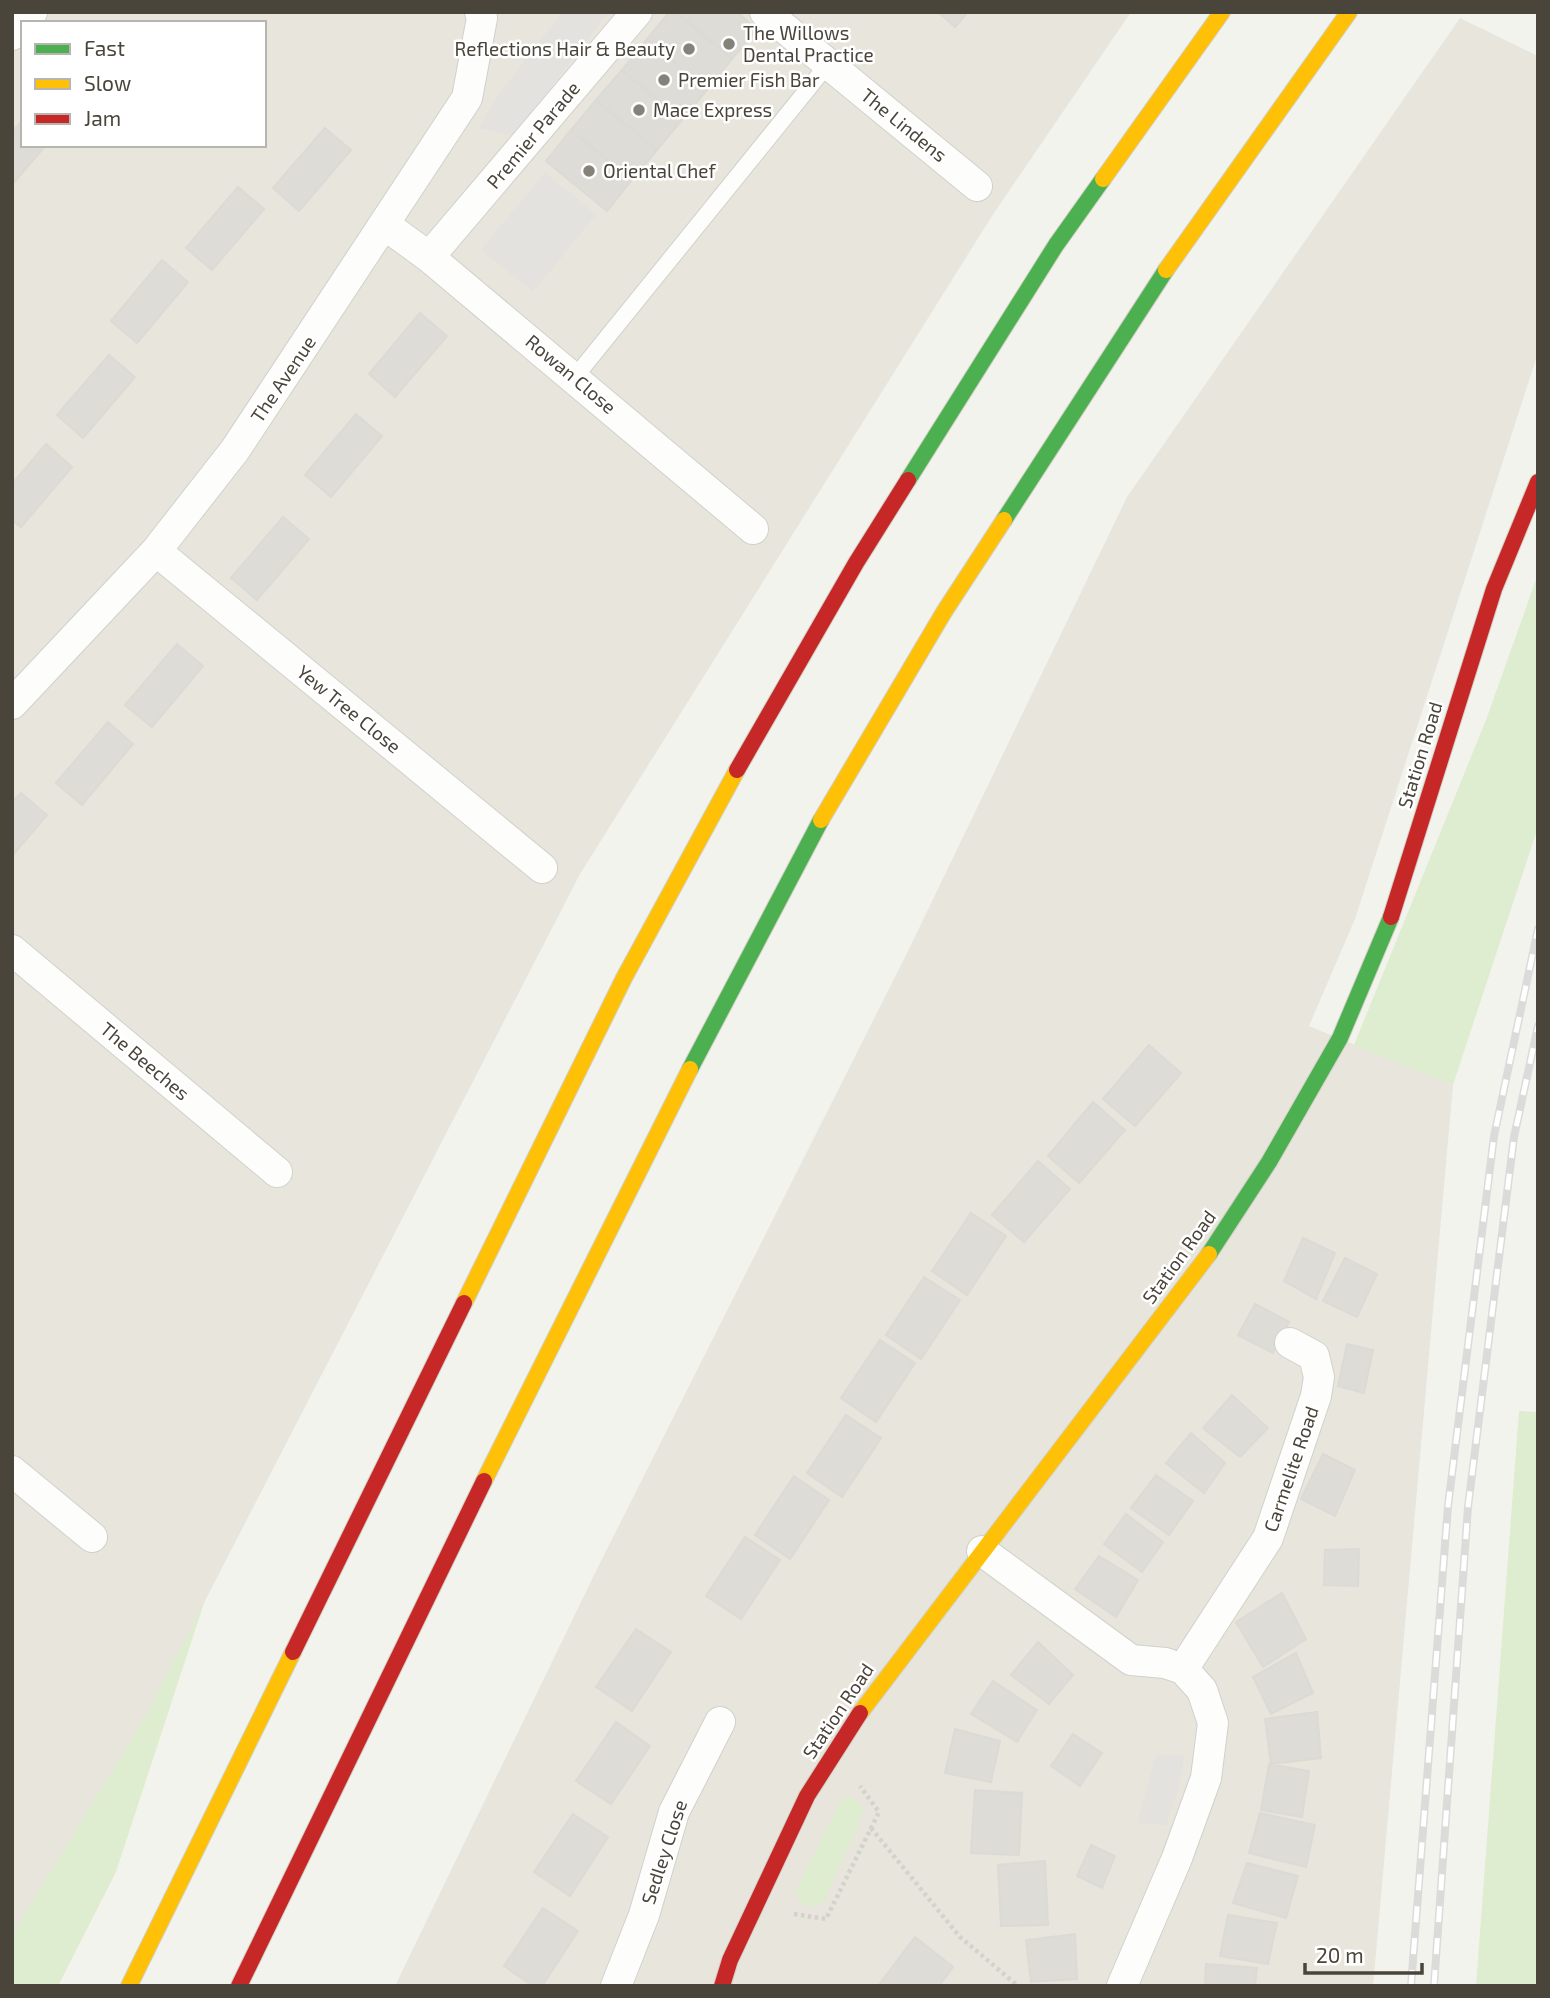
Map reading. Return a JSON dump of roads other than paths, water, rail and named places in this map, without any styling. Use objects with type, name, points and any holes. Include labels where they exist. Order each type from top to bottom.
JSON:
[{"type":"main road","points":[[129,1986],[624,978],[734,776],[856,563],[1049,257],[1222,12]]},
{"type":"main road","points":[[239,1986],[596,1255],[761,931],[835,795],[944,612],[1172,260],[1349,12]]},
{"type":"main road","name":"Station Road","points":[[722,1986],[730,1960],[807,1796],[864,1704],[1213,1249],[1269,1163],[1340,1038],[1388,927],[1494,589],[1538,482]]},
{"type":"street","name":"The Avenue","points":[[12,704],[156,551],[235,450],[467,98],[482,18],[480,12]]},
{"type":"street","name":"Premier Parade","points":[[429,257],[637,12]]},
{"type":"street","name":"The Lindens","points":[[765,12],[978,186]]},
{"type":"street","name":"Rowan Close","points":[[385,225],[429,257],[575,377],[753,529]]},
{"type":"street","name":"Yew Tree Close","points":[[156,551],[542,868]]},
{"type":"street","name":"The Beeches","points":[[12,950],[277,1172]]},
{"type":"street","name":"Carmelite Road","points":[[1182,1668],[1268,1538],[1316,1396],[1319,1377],[1314,1356],[1290,1343]]},
{"type":"street","points":[[12,1471],[92,1536]]},
{"type":"street","points":[[982,1551],[1131,1660],[1165,1663],[1182,1668],[1202,1690],[1213,1723],[1206,1778],[1177,1858],[1122,1986]]},
{"type":"street","name":"Sedley Close","points":[[616,1986],[644,1915],[674,1812],[720,1722]]},
{"type":"lane","points":[[575,377],[828,64]]},
{"type":"railway","points":[[1411,1986],[1448,1506],[1494,1136],[1538,929]]},
{"type":"railway","points":[[1434,1986],[1468,1507],[1514,1137],[1538,1026]]},
{"type":"place","name":"The Willows Dental Practice","points":[[729,44]]},
{"type":"place","name":"Reflections Hair & Beauty","points":[[689,49]]},
{"type":"place","name":"Premier Fish Bar","points":[[664,80]]},
{"type":"place","name":"Mace Express","points":[[639,110]]},
{"type":"place","name":"Oriental Chef","points":[[589,171]]}]
